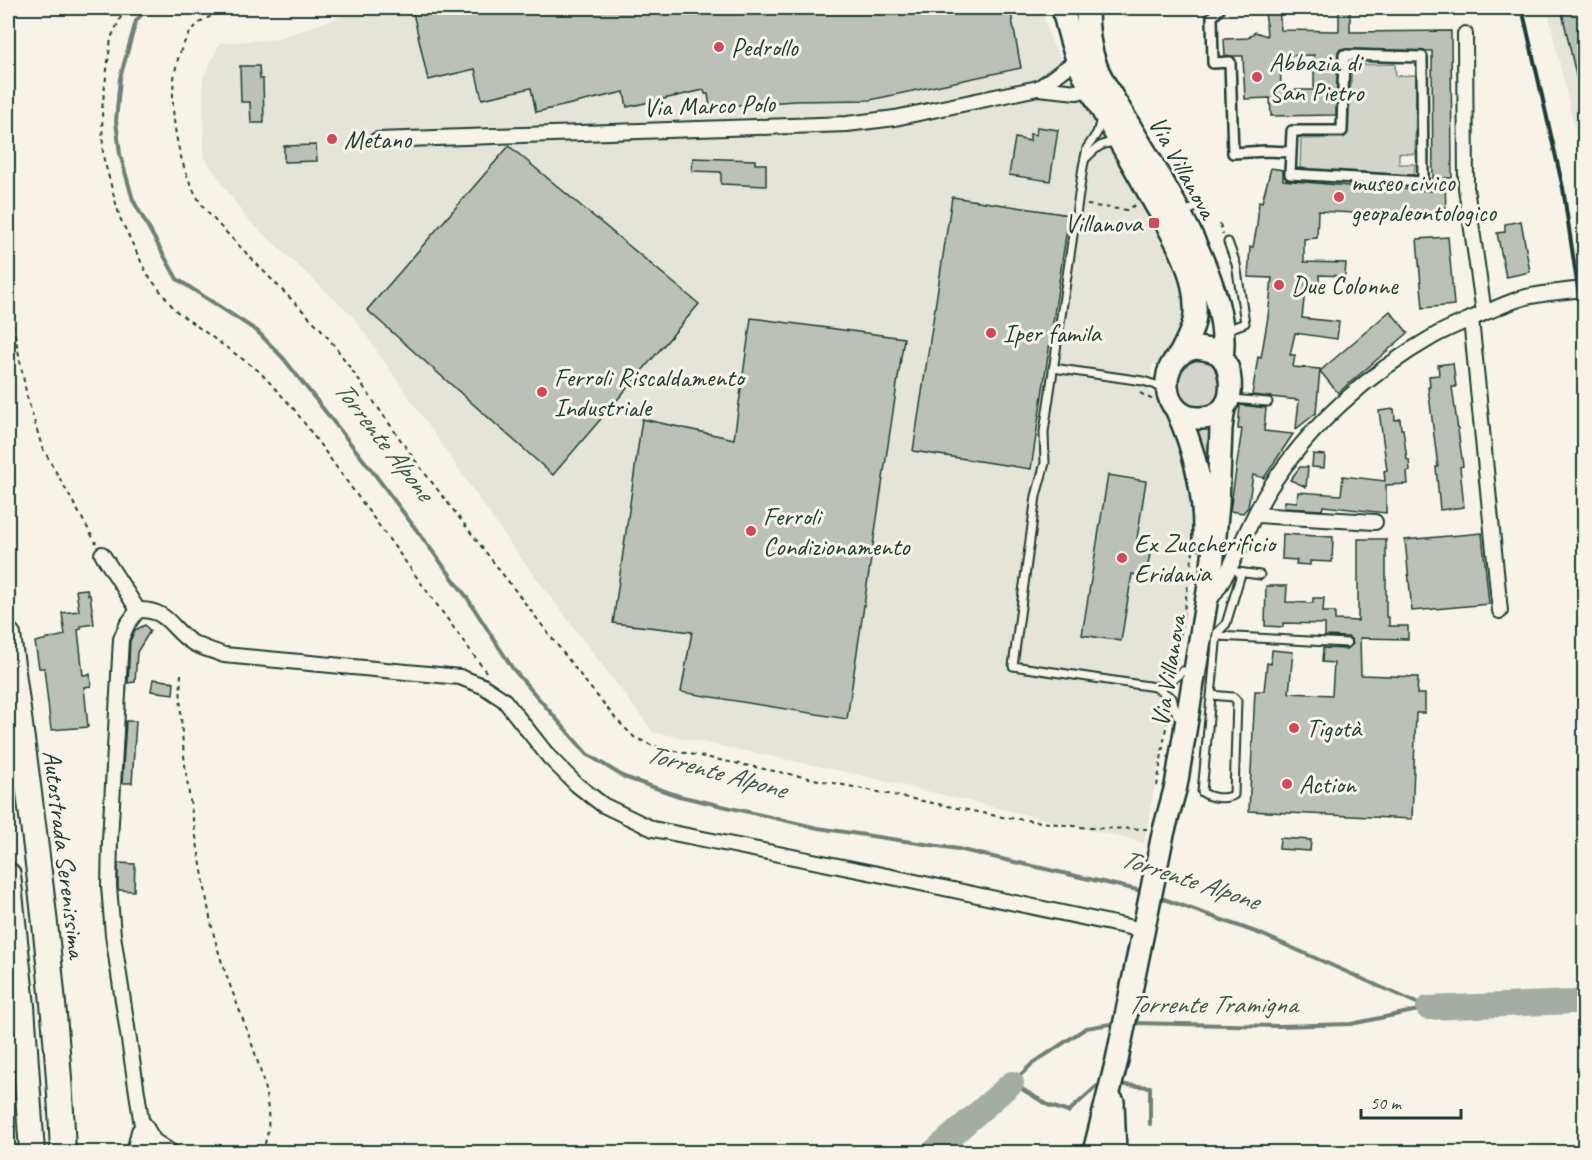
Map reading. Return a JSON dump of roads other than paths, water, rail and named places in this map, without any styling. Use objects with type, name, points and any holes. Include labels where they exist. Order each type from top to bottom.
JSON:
[{"type":"highway","name":"Autostrada Serenissima","points":[[8,634],[52,983],[63,1152]]},
{"type":"highway","points":[[8,875],[22,1006],[32,1152]]},
{"type":"main road","name":"Via Villanova","points":[[1063,8],[1072,47],[1090,88],[1166,223],[1188,269],[1194,293],[1194,323],[1175,362]]},
{"type":"main road","name":"Via Villanova","points":[[1087,8],[1090,44],[1096,66],[1189,210],[1223,330],[1222,357]]},
{"type":"main road","points":[[1191,349],[1206,349],[1222,357],[1228,372],[1227,403],[1213,417],[1185,417],[1168,403],[1166,382],[1175,362],[1191,349]]},
{"type":"main road","name":"Via Villanova","points":[[1161,842],[1177,670],[1201,565],[1204,522],[1195,460],[1188,436],[1168,403]]},
{"type":"main road","name":"Via Villanova","points":[[1117,1059],[1126,1005],[1161,842],[1212,633],[1203,601],[1204,548],[1227,403]]},
{"type":"main road","points":[[1105,1152],[1117,1059]]},
{"type":"main road","points":[[1094,1152],[1117,1059]]},
{"type":"main road","points":[[1112,1096],[1115,1152]]},
{"type":"street","points":[[1220,8],[1212,17],[1213,63],[1230,62],[1233,153],[1291,152]]},
{"type":"street","points":[[1465,34],[1466,189],[1500,611]]},
{"type":"street","points":[[1344,55],[1422,57],[1422,182],[1290,174],[1291,152],[1292,131],[1342,131],[1344,55]]},
{"type":"street","name":"Via Marco Polo","points":[[1038,88],[1078,61]]},
{"type":"street","name":"Via Marco Polo","points":[[377,140],[846,124],[895,118],[1038,88],[1077,92],[1090,88]]},
{"type":"street","points":[[1203,601],[1235,571],[1241,542],[1285,466],[1321,423],[1348,398],[1401,356],[1435,335],[1526,297],[1584,289]]},
{"type":"street","points":[[1256,514],[1375,522]]},
{"type":"street","points":[[1204,548],[1227,551],[1241,542]]},
{"type":"street","points":[[102,554],[138,610]]},
{"type":"street","points":[[138,610],[152,610],[166,619],[191,642],[224,655],[460,677],[483,686],[504,700],[549,757],[577,785],[603,805],[653,829],[873,873],[1145,920]]},
{"type":"street","points":[[138,610],[127,625],[121,639],[109,886],[113,934],[146,1152]]},
{"type":"street","points":[[134,1152],[141,1120]]},
{"type":"street","points":[[141,1120],[154,1141],[171,1152]]},
{"type":"lane","points":[[1102,109],[1100,125],[1087,148],[1084,160],[1044,432],[1044,471],[1036,496],[1013,666],[1155,687],[1172,699],[1173,715]]},
{"type":"lane","points":[[1084,160],[1098,146],[1109,142],[1122,144]]},
{"type":"lane","points":[[1223,330],[1245,323],[1236,264],[1228,242]]},
{"type":"lane","points":[[1143,381],[1158,378],[1175,362]]},
{"type":"lane","points":[[1053,368],[1143,381],[1156,386],[1168,403]]},
{"type":"lane","points":[[1227,403],[1268,402]]},
{"type":"lane","points":[[1212,633],[1226,624],[1235,571],[1260,575]]},
{"type":"lane","points":[[1212,633],[1347,643]]},
{"type":"lane","points":[[1211,696],[1233,697],[1236,701],[1234,795],[1228,798],[1208,796],[1202,792],[1211,696],[1212,633]]},
{"type":"lane","points":[[1155,687],[1172,680],[1177,670]]},
{"type":"waterway","name":"Torrente Alpone","points":[[147,8],[136,21],[120,78],[116,121],[120,154],[133,200],[177,279],[257,331],[284,359],[466,596],[513,669],[587,754],[624,777],[679,796],[818,828],[958,849],[1146,892]]},
{"type":"waterway","name":"Torrente Alpone","points":[[1158,897],[1261,934],[1428,1008]]},
{"type":"waterway","name":"Torrente Alpone","points":[[1428,1008],[1584,1000]]},
{"type":"waterway","name":"Torrente Tramigna","points":[[1131,1023],[1279,1026],[1351,1024],[1428,1008]]},
{"type":"waterway","name":"Torrente Tramigna","points":[[1097,1086],[1068,1112],[1048,1105],[1012,1083],[1032,1064],[1086,1028],[1117,1023]]},
{"type":"waterway","points":[[933,1152],[1012,1083]]},
{"type":"waterway","points":[[1125,1085],[1150,1087],[1150,1124]]},
{"type":"waterway","points":[[1150,1148],[1151,1152]]},
{"type":"railway","points":[[1522,8],[1563,188],[1584,330]]},
{"type":"place","name":"Pedrollo","points":[[719,47]]},
{"type":"place","name":"Abbazia di San Pietro","points":[[1257,77]]},
{"type":"place","name":"Metano","points":[[332,139]]},
{"type":"place","name":"museo civico geopaleontologico","points":[[1339,197]]},
{"type":"place","name":"Villanova","points":[[1154,223]]},
{"type":"place","name":"Due Colonne","points":[[1279,285]]},
{"type":"place","name":"Iper famila","points":[[991,333]]},
{"type":"place","name":"Ferroli Riscaldamento Industriale","points":[[542,392]]},
{"type":"place","name":"Ferroli Condizionamento","points":[[751,531]]},
{"type":"place","name":"Ex Zuccherificio Eridania","points":[[1122,558]]},
{"type":"place","name":"Tigotà","points":[[1294,728]]},
{"type":"place","name":"Action","points":[[1287,784]]}]
